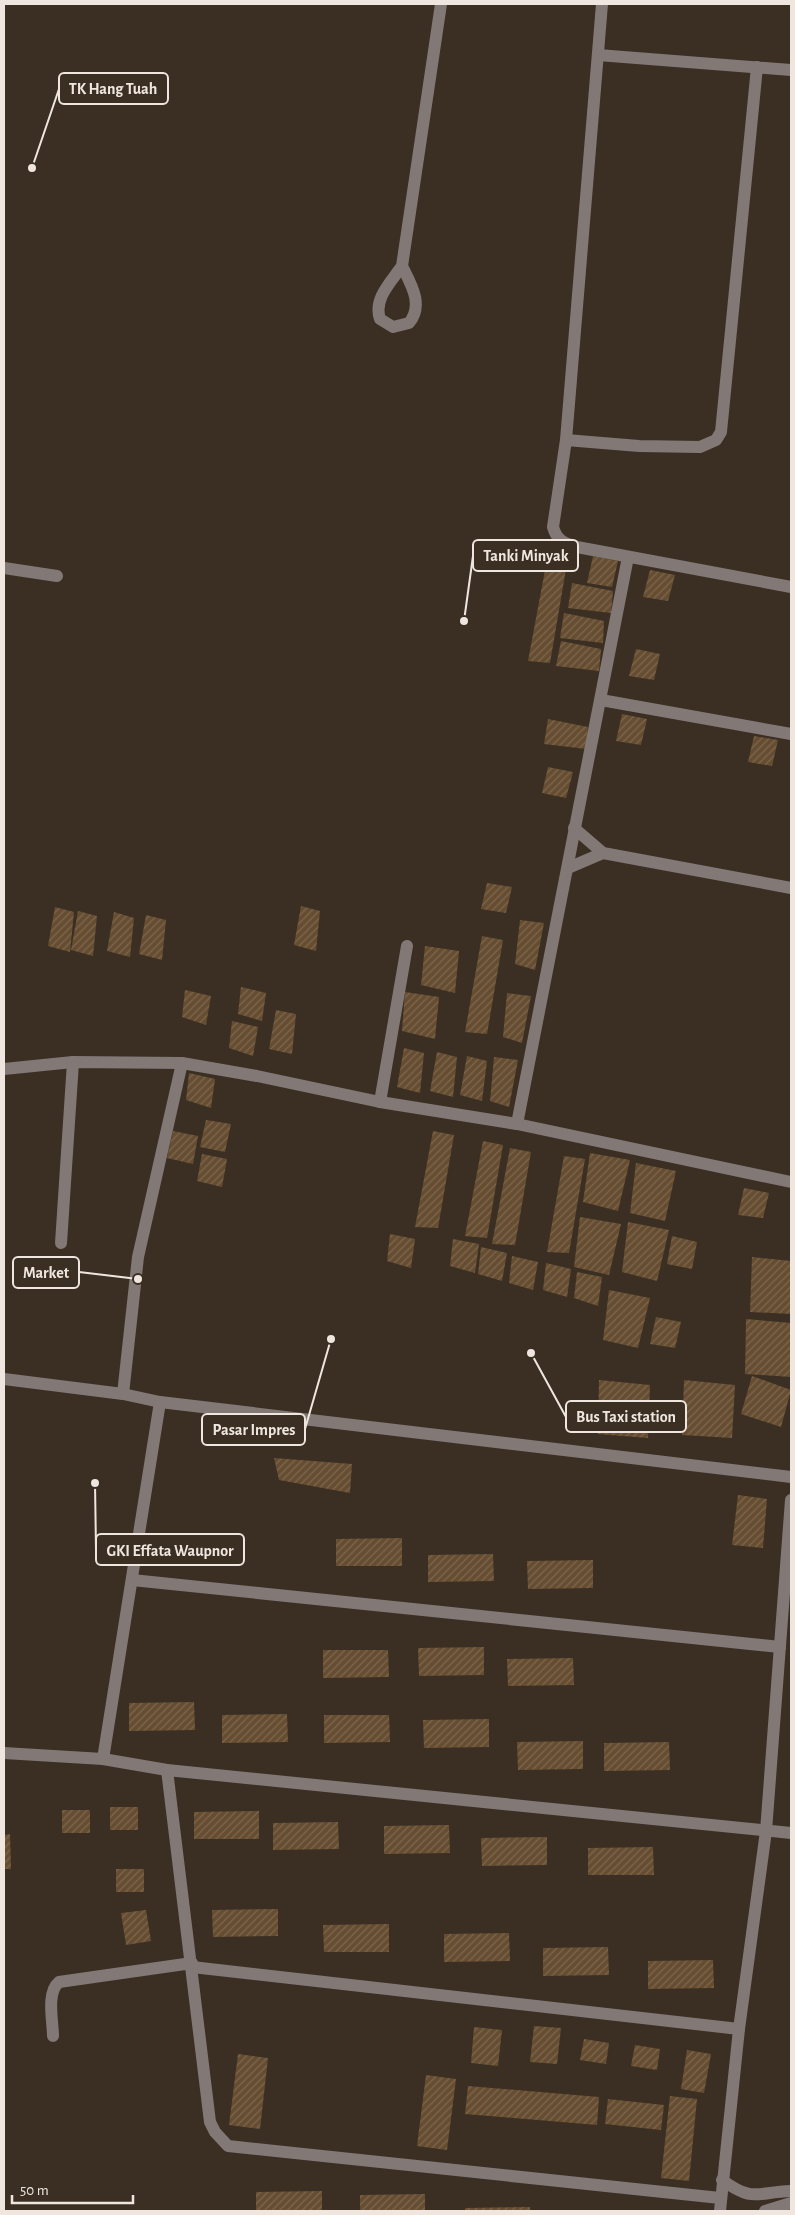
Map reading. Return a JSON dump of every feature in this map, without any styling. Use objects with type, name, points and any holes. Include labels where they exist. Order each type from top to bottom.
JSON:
[{"type":"street","points":[[402,266],[441,4]]},
{"type":"street","points":[[602,4],[566,440],[554,527],[556,535],[562,542],[576,547],[791,587]]},
{"type":"street","points":[[598,55],[791,70]]},
{"type":"street","points":[[566,440],[639,446],[700,447],[716,440],[721,432],[757,67]]},
{"type":"street","points":[[517,1124],[628,557]]},
{"type":"street","points":[[4,568],[57,576]]},
{"type":"street","points":[[600,700],[791,734]]},
{"type":"street","points":[[574,828],[603,853],[791,888]]},
{"type":"street","points":[[568,868],[603,853]]},
{"type":"street","points":[[380,1102],[407,946]]},
{"type":"street","points":[[4,1069],[73,1062],[182,1063],[257,1076],[380,1102],[517,1124],[791,1182]]},
{"type":"street","points":[[61,1243],[73,1062]]},
{"type":"street","points":[[123,1394],[138,1258],[182,1063]]},
{"type":"street","points":[[4,1379],[123,1394],[160,1402],[791,1477]]},
{"type":"street","points":[[104,1759],[160,1402]]},
{"type":"street","points":[[167,1770],[210,2122],[215,2132],[228,2146],[720,2205],[739,2030],[766,1831],[791,1500]]},
{"type":"street","points":[[132,1580],[780,1647]]},
{"type":"street","points":[[4,1753],[104,1759],[167,1770],[791,1833]]},
{"type":"street","points":[[53,2036],[52,1993],[54,1986],[59,1982],[192,1965],[739,2030]]},
{"type":"street","points":[[722,2180],[735,2189],[758,2196],[791,2191]]},
{"type":"street","points":[[758,2196],[773,2210],[791,2203]]},
{"type":"building","points":[[593,556],[618,561],[612,587],[587,583]]},
{"type":"building","points":[[546,565],[566,569],[550,663],[528,661]]},
{"type":"building","points":[[650,570],[675,575],[668,601],[643,597]]},
{"type":"building","points":[[572,583],[613,591],[611,613],[568,608]]},
{"type":"building","points":[[564,613],[604,621],[603,643],[560,638]]},
{"type":"building","points":[[561,641],[601,649],[599,671],[556,666]]},
{"type":"building","points":[[636,649],[660,654],[654,680],[629,676]]},
{"type":"building","points":[[622,714],[647,719],[641,745],[616,741]]},
{"type":"building","points":[[548,719],[588,727],[586,749],[544,744]]},
{"type":"building","points":[[754,736],[778,740],[772,766],[748,762]]},
{"type":"building","points":[[548,767],[573,772],[566,798],[542,793]]},
{"type":"building","points":[[487,883],[512,887],[506,913],[481,909]]},
{"type":"building","points":[[301,906],[320,911],[316,951],[294,945]]},
{"type":"building","points":[[55,907],[74,912],[70,952],[48,946]]},
{"type":"building","points":[[78,911],[97,916],[93,956],[71,950]]},
{"type":"building","points":[[114,912],[134,918],[130,957],[107,951]]},
{"type":"building","points":[[146,915],[166,920],[162,960],[139,954]]},
{"type":"building","points":[[520,920],[544,923],[535,970],[515,964]]},
{"type":"building","points":[[482,936],[503,940],[487,1034],[465,1032]]},
{"type":"building","points":[[425,946],[459,951],[455,993],[421,985]]},
{"type":"building","points":[[241,987],[266,993],[262,1021],[238,1014]]},
{"type":"building","points":[[185,990],[211,996],[206,1025],[182,1017]]},
{"type":"building","points":[[405,992],[439,997],[435,1039],[402,1031]]},
{"type":"building","points":[[507,993],[531,996],[522,1043],[503,1037]]},
{"type":"building","points":[[276,1010],[296,1014],[292,1054],[269,1049]]},
{"type":"building","points":[[232,1021],[258,1027],[253,1056],[229,1048]]},
{"type":"building","points":[[404,1048],[424,1053],[420,1093],[397,1087]]},
{"type":"building","points":[[437,1052],[457,1057],[453,1097],[430,1091]]},
{"type":"building","points":[[467,1056],[487,1061],[482,1101],[460,1095]]},
{"type":"building","points":[[494,1057],[518,1060],[509,1107],[490,1101]]},
{"type":"building","points":[[189,1073],[215,1079],[211,1108],[186,1100]]},
{"type":"building","points":[[206,1120],[231,1124],[225,1152],[200,1147]]},
{"type":"building","points":[[173,1131],[198,1136],[193,1164],[167,1158]]},
{"type":"building","points":[[433,1131],[454,1135],[438,1228],[415,1227]]},
{"type":"building","points":[[483,1141],[503,1145],[487,1238],[465,1236]]},
{"type":"building","points":[[510,1148],[531,1152],[515,1245],[492,1244]]},
{"type":"building","points":[[590,1153],[630,1160],[618,1211],[583,1202]]},
{"type":"building","points":[[202,1154],[227,1159],[222,1187],[197,1181]]},
{"type":"building","points":[[564,1156],[585,1159],[569,1253],[547,1252]]},
{"type":"building","points":[[636,1163],[676,1171],[665,1221],[630,1213]]},
{"type":"building","points":[[744,1188],[769,1193],[763,1218],[738,1215]]},
{"type":"building","points":[[580,1217],[621,1224],[609,1275],[574,1267]]},
{"type":"building","points":[[628,1222],[669,1230],[657,1281],[622,1272]]},
{"type":"building","points":[[390,1234],[415,1239],[411,1268],[387,1261]]},
{"type":"building","points":[[672,1236],[697,1242],[692,1269],[667,1264]]},
{"type":"building","points":[[453,1239],[479,1244],[475,1273],[450,1266]]},
{"type":"building","points":[[481,1247],[507,1253],[502,1281],[478,1274]]},
{"type":"building","points":[[512,1256],[538,1262],[533,1290],[509,1283]]},
{"type":"building","points":[[752,1257],[791,1261],[791,1314],[750,1312]]},
{"type":"building","points":[[546,1263],[571,1269],[567,1297],[543,1290]]},
{"type":"building","points":[[577,1272],[602,1277],[598,1306],[574,1298]]},
{"type":"building","points":[[609,1290],[650,1298],[638,1348],[603,1340]]},
{"type":"building","points":[[656,1317],[681,1322],[675,1348],[650,1344]]},
{"type":"building","points":[[746,1319],[791,1323],[791,1377],[745,1374]]},
{"type":"building","points":[[752,1376],[791,1390],[781,1427],[741,1414]]},
{"type":"building","points":[[599,1380],[650,1385],[648,1438],[598,1434]]},
{"type":"building","points":[[684,1380],[735,1385],[732,1438],[682,1435]]},
{"type":"building","points":[[274,1458],[352,1464],[350,1493],[279,1480]]},
{"type":"building","points":[[738,1495],[767,1499],[763,1548],[732,1545]]},
{"type":"building","points":[[402,1538],[402,1566],[336,1566],[336,1539]]},
{"type":"building","points":[[493,1554],[494,1581],[428,1582],[428,1555]]},
{"type":"building","points":[[593,1560],[593,1588],[528,1589],[527,1561]]},
{"type":"building","points":[[484,1647],[484,1675],[419,1676],[418,1648]]},
{"type":"building","points":[[323,1650],[388,1650],[389,1677],[323,1678]]},
{"type":"building","points":[[573,1658],[574,1685],[508,1686],[507,1659]]},
{"type":"building","points":[[194,1702],[195,1730],[129,1731],[129,1703]]},
{"type":"building","points":[[287,1714],[288,1742],[222,1743],[222,1715]]},
{"type":"building","points":[[324,1715],[389,1715],[390,1742],[324,1743]]},
{"type":"building","points":[[489,1719],[489,1747],[424,1748],[423,1720]]},
{"type":"building","points":[[583,1741],[583,1769],[518,1770],[517,1742]]},
{"type":"building","points":[[669,1742],[670,1770],[604,1771],[604,1743]]},
{"type":"building","points":[[110,1807],[138,1807],[138,1830],[110,1830]]},
{"type":"building","points":[[62,1810],[90,1810],[90,1833],[62,1833]]},
{"type":"building","points":[[259,1811],[259,1839],[194,1839],[194,1812]]},
{"type":"building","points":[[338,1822],[339,1849],[273,1850],[273,1823]]},
{"type":"building","points":[[449,1825],[450,1853],[384,1854],[384,1826]]},
{"type":"building","points":[[10,1834],[11,1869],[4,1869],[4,1835]]},
{"type":"building","points":[[547,1837],[547,1865],[482,1866],[481,1838]]},
{"type":"building","points":[[653,1847],[654,1875],[588,1875],[588,1848]]},
{"type":"building","points":[[116,1869],[144,1869],[144,1892],[116,1892]]},
{"type":"building","points":[[278,1909],[278,1936],[213,1937],[212,1910]]},
{"type":"building","points":[[146,1910],[151,1941],[126,1945],[121,1913]]},
{"type":"building","points":[[389,1924],[389,1952],[324,1952],[323,1925]]},
{"type":"building","points":[[509,1933],[510,1961],[444,1962],[444,1934]]},
{"type":"building","points":[[608,1947],[609,1975],[543,1976],[543,1948]]},
{"type":"building","points":[[713,1960],[714,1988],[648,1989],[648,1961]]},
{"type":"building","points":[[534,2026],[561,2028],[557,2064],[530,2062]]},
{"type":"building","points":[[474,2027],[502,2030],[498,2066],[471,2063]]},
{"type":"building","points":[[584,2039],[609,2043],[606,2064],[580,2060]]},
{"type":"building","points":[[635,2045],[660,2049],[657,2070],[631,2066]]},
{"type":"building","points":[[687,2050],[711,2054],[704,2093],[681,2089]]},
{"type":"building","points":[[238,2054],[268,2058],[260,2129],[229,2125]]},
{"type":"building","points":[[426,2075],[456,2079],[447,2150],[417,2146]]},
{"type":"building","points":[[468,2086],[599,2097],[597,2125],[465,2114]]},
{"type":"building","points":[[670,2096],[697,2099],[689,2181],[661,2178]]},
{"type":"building","points":[[608,2099],[664,2105],[661,2130],[605,2124]]},
{"type":"building","points":[[322,2191],[322,2211],[256,2211],[256,2192]]},
{"type":"building","points":[[425,2194],[425,2211],[360,2211],[360,2195]]},
{"type":"building","points":[[530,2207],[530,2211],[465,2211],[465,2208]]},
{"type":"place","name":"TK Hang Tuah","points":[[32,168]]},
{"type":"place","name":"Tanki Minyak","points":[[464,621]]},
{"type":"place","name":"Market","points":[[138,1279]]},
{"type":"place","name":"Pasar Impres","points":[[331,1339]]},
{"type":"place","name":"Bus Taxi station","points":[[531,1353]]},
{"type":"place","name":"GKI Effata Waupnor","points":[[95,1483]]}]
